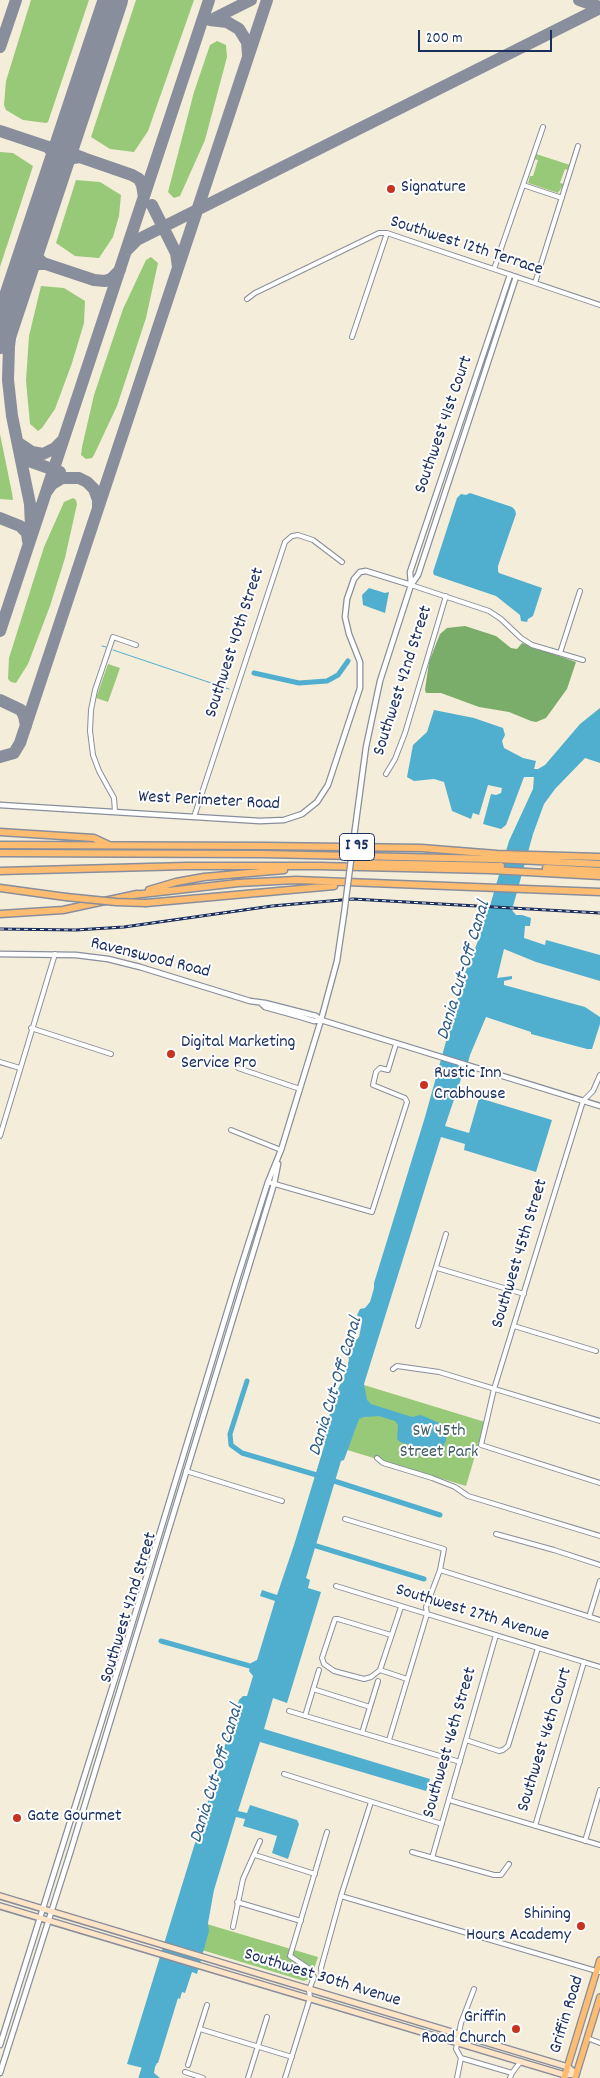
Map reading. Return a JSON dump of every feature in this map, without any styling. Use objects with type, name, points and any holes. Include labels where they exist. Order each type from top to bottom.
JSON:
[{"type":"highway","points":[[0,832],[94,838],[110,846]]},
{"type":"highway","name":"I 95","points":[[0,846],[402,848],[494,862],[531,863],[600,876]]},
{"type":"highway","points":[[0,853],[262,854],[494,862]]},
{"type":"highway","name":"I 95","points":[[0,869],[531,863],[600,857]]},
{"type":"highway","points":[[0,869],[180,863],[494,862]]},
{"type":"highway","points":[[531,863],[600,864]]},
{"type":"highway","points":[[531,863],[600,871]]},
{"type":"highway","points":[[0,914],[63,910],[133,895],[176,882],[230,874],[319,866]]},
{"type":"highway","points":[[133,895],[263,881],[296,880],[600,892]]},
{"type":"highway","points":[[0,888],[66,897],[146,903],[296,888],[365,884]]},
{"type":"main road","name":"Southwest 30th Avenue","points":[[0,1896],[568,2067],[576,2076]]},
{"type":"main road","name":"Southwest 30th Avenue","points":[[0,1906],[458,2042],[565,2076],[576,2076]]},
{"type":"main road","name":"Griffin Road","points":[[565,2076],[598,1972],[600,1960]]},
{"type":"main road","name":"Griffin Road","points":[[576,2076],[600,1997]]},
{"type":"street","points":[[494,269],[542,128]]},
{"type":"street","points":[[535,283],[578,146]]},
{"type":"street","points":[[523,185],[562,198]]},
{"type":"street","name":"Southwest 12th Terrace","points":[[247,299],[255,293],[379,233],[386,233],[600,304]]},
{"type":"street","points":[[352,337],[386,233]]},
{"type":"street","name":"Southwest 41st Court","points":[[411,585],[410,572],[510,275]]},
{"type":"street","name":"Southwest 41st Court","points":[[376,698],[392,641],[411,585],[418,575],[516,277]]},
{"type":"street","name":"Southwest 40th Street","points":[[194,816],[285,542],[292,536],[298,535],[312,540],[342,562]]},
{"type":"street","name":"West Perimeter Road","points":[[0,805],[284,820],[306,811],[324,793],[330,781],[361,683],[360,662],[347,630],[345,617],[346,604],[352,582],[360,572],[368,571],[411,585]]},
{"type":"street","points":[[411,585],[488,611],[501,619],[521,638],[532,645],[583,660]]},
{"type":"street","points":[[560,653],[580,591]]},
{"type":"street","name":"Southwest 42nd Street","points":[[386,774],[395,758],[404,734],[446,596]]},
{"type":"street","points":[[115,812],[114,798],[95,760],[90,724],[94,695],[113,637],[136,645]]},
{"type":"street","name":"Southwest 42nd Street","points":[[0,2073],[52,1912],[321,1020],[337,961],[366,747],[376,698]]},
{"type":"street","name":"Ravenswood Road","points":[[0,954],[55,954],[108,959],[140,967],[262,1004],[265,1002],[316,1016],[321,1020],[396,1044],[600,1106]]},
{"type":"street","points":[[0,1136],[55,954]]},
{"type":"street","points":[[32,1028],[111,1054]]},
{"type":"street","points":[[271,1183],[372,1212],[407,1102],[405,1098],[373,1085],[376,1072],[380,1068],[388,1070],[396,1044]]},
{"type":"street","points":[[0,1062],[20,1068]]},
{"type":"street","points":[[238,1068],[300,1089]]},
{"type":"street","name":"Southwest 45th Street","points":[[600,1075],[593,1091],[582,1101],[494,1389],[480,1445],[600,1483]]},
{"type":"street","points":[[231,1130],[281,1150]]},
{"type":"street","name":"Southwest 42nd Street","points":[[0,2045],[214,1355],[271,1183]]},
{"type":"street","points":[[418,1326],[446,1234]]},
{"type":"street","points":[[437,1268],[524,1294]]},
{"type":"street","points":[[514,1326],[596,1351]]},
{"type":"street","points":[[214,1355],[217,1359],[217,1368]]},
{"type":"street","points":[[393,1369],[397,1366],[433,1371],[600,1422]]},
{"type":"street","points":[[377,1458],[455,1487],[468,1496],[600,1536]]},
{"type":"street","points":[[186,1471],[282,1501]]},
{"type":"street","points":[[169,1504],[171,1520]]},
{"type":"street","points":[[345,1520],[444,1549],[440,1570],[426,1607],[427,1614],[389,1740]]},
{"type":"street","points":[[496,1534],[600,1565]]},
{"type":"street","points":[[440,1570],[600,1620]]},
{"type":"street","points":[[590,1617],[600,1581]]},
{"type":"street","name":"Southwest 27th Avenue","points":[[336,1586],[600,1667]]},
{"type":"street","points":[[391,1635],[335,1619],[322,1658],[325,1666],[334,1671],[364,1679],[371,1677],[380,1670],[401,1606]]},
{"type":"street","name":"Southwest 46th Street","points":[[432,1858],[496,1635]]},
{"type":"street","points":[[466,1740],[503,1750],[508,1746],[538,1648]]},
{"type":"street","name":"Southwest 46th Court","points":[[535,1826],[584,1662]]},
{"type":"street","points":[[305,1716],[319,1670]]},
{"type":"street","points":[[380,1670],[408,1679]]},
{"type":"street","points":[[362,1733],[378,1681]]},
{"type":"street","points":[[313,1689],[370,1707]]},
{"type":"street","points":[[289,1711],[460,1762]]},
{"type":"street","points":[[284,1774],[442,1824]]},
{"type":"street","points":[[585,1841],[600,1790]]},
{"type":"street","points":[[449,1800],[600,1845]]},
{"type":"street","points":[[322,1978],[322,1968],[341,1896],[371,1802]]},
{"type":"street","points":[[292,2078],[285,2077],[310,1998],[309,1990],[313,1972],[290,1956],[327,1832]]},
{"type":"street","points":[[233,1927],[243,1879],[260,1841]]},
{"type":"street","points":[[412,1852],[494,1875],[501,1875],[509,1864]]},
{"type":"street","points":[[255,1855],[315,1874]]},
{"type":"street","points":[[341,1896],[598,1972]]},
{"type":"street","points":[[237,1902],[301,1921]]},
{"type":"street","points":[[457,2078],[461,2058],[456,2049],[461,2024],[474,1989]]},
{"type":"street","points":[[188,2065],[207,2005]]},
{"type":"street","points":[[248,2078],[267,2017]]},
{"type":"street","points":[[200,2029],[292,2057]]},
{"type":"street","points":[[492,2044],[494,2037]]},
{"type":"street","points":[[587,2038],[600,2042]]},
{"type":"street","points":[[461,2058],[512,2073]]},
{"type":"street","points":[[510,2078],[521,2061]]},
{"type":"street","points":[[184,2072],[203,2078]]},
{"type":"green space","points":[[31,0],[89,0],[48,122],[46,123],[23,120],[6,110],[4,105],[6,81]]},
{"type":"green space","points":[[136,0],[194,0],[148,131],[134,152],[110,149],[91,137]]},
{"type":"green space","points":[[217,41],[226,45],[227,57],[205,140],[180,196],[174,198],[168,192],[194,92],[210,45]]},
{"type":"green space","points":[[0,152],[13,153],[33,166],[0,267]]},
{"type":"green space","points":[[536,154],[570,165],[568,170],[565,169],[560,183],[564,184],[558,193],[528,183],[530,176],[533,176],[538,160],[534,159]]},
{"type":"green space","points":[[76,180],[100,182],[121,195],[119,216],[113,237],[99,258],[75,256],[56,243]]},
{"type":"green space","points":[[151,257],[158,263],[146,318],[117,406],[94,455],[92,458],[86,459],[81,455],[82,447],[94,395],[123,309],[146,260]]},
{"type":"green space","points":[[41,286],[64,288],[85,301],[84,323],[72,363],[55,409],[38,431],[30,424],[26,381],[29,336]]},
{"type":"green space","points":[[0,434],[12,493],[13,500],[0,499]]},
{"type":"green space","points":[[73,498],[77,504],[65,558],[50,606],[28,664],[16,683],[11,682],[8,679],[9,658],[44,547],[64,502]]},
{"type":"green space","points":[[465,626],[496,636],[511,648],[517,649],[522,643],[576,662],[567,689],[546,718],[536,722],[531,721],[509,712],[479,707],[441,693],[426,693],[429,662],[440,634],[447,628]]},
{"type":"green space","points":[[108,664],[120,668],[108,702],[96,698]]},
{"type":"green space","name":"SW 45th Street Park","points":[[364,1385],[485,1422],[466,1486],[344,1449]]},
{"type":"green space","points":[[200,1922],[318,1957],[311,1978],[304,1981],[192,1947]]},
{"type":"water","points":[[470,493],[512,507],[515,510],[516,514],[498,566],[498,571],[499,573],[542,588],[533,616],[527,622],[521,621],[520,615],[496,596],[434,575],[433,572],[457,498],[461,494],[466,495]]},
{"type":"water","points":[[369,588],[385,593],[389,592],[385,613],[363,605],[362,595]]},
{"type":"water","points":[[600,708],[600,763],[585,758],[555,789],[544,804],[533,834],[512,910],[516,915],[531,918],[530,926],[525,926],[524,938],[545,945],[546,940],[600,955],[600,981],[536,962],[504,949],[497,978],[512,976],[512,979],[504,981],[504,985],[585,1007],[600,1017],[600,1024],[592,1049],[531,1034],[531,1032],[486,1017],[470,1055],[465,1074],[462,1076],[445,1126],[469,1133],[479,1098],[552,1120],[536,1172],[464,1150],[465,1144],[441,1137],[364,1384],[367,1400],[371,1404],[412,1417],[421,1415],[444,1425],[447,1429],[446,1440],[443,1447],[436,1453],[400,1442],[397,1439],[398,1425],[395,1421],[379,1416],[359,1419],[344,1460],[341,1461],[306,1578],[310,1580],[308,1588],[321,1592],[287,1703],[273,1698],[264,1729],[430,1779],[426,1791],[260,1742],[238,1811],[247,1813],[250,1805],[297,1820],[299,1824],[288,1859],[272,1853],[277,1836],[243,1826],[245,1819],[236,1817],[214,1890],[208,1923],[209,1931],[197,1974],[192,1972],[185,1993],[182,1992],[180,1999],[178,1998],[158,2063],[155,2067],[154,2073],[160,2078],[141,2078],[143,2068],[127,2064],[239,1700],[243,1696],[247,1696],[253,1676],[249,1671],[251,1663],[257,1660],[275,1601],[260,1596],[262,1590],[277,1595],[294,1545],[325,1443],[323,1442],[334,1397],[344,1377],[349,1360],[347,1351],[342,1349],[343,1344],[353,1343],[359,1337],[362,1322],[357,1315],[360,1309],[365,1308],[370,1302],[374,1283],[425,1117],[465,973],[480,936],[483,914],[489,909],[509,841],[533,789],[534,777],[524,777],[506,825],[501,829],[483,824],[491,794],[501,793],[502,788],[488,785],[479,815],[473,813],[471,819],[452,811],[444,782],[434,779],[414,781],[407,777],[413,745],[427,732],[434,710],[474,718],[503,728],[505,735],[502,741],[504,748],[523,758],[536,761],[534,769],[538,769],[545,765],[580,724]]},
{"type":"waterway","points":[[102,646],[106,647]]},
{"type":"waterway","points":[[113,650],[229,689]]},
{"type":"waterway","points":[[254,673],[299,683],[327,681],[338,675],[348,661]]},
{"type":"waterway","points":[[247,1381],[230,1434],[231,1445],[242,1453],[320,1476]]},
{"type":"waterway","points":[[331,1480],[440,1515]]},
{"type":"waterway","points":[[310,1544],[424,1579]]},
{"type":"waterway","points":[[161,1641],[257,1668]]},
{"type":"waterway","name":"Dania Cut-Off Canal","points":[[141,2078],[146,2062]]},
{"type":"taxiway","points":[[0,47],[16,0]]},
{"type":"taxiway","points":[[0,631],[209,0]]},
{"type":"taxiway","points":[[211,20],[251,0]]},
{"type":"taxiway","points":[[0,757],[14,753],[20,743],[267,0]]},
{"type":"taxiway","points":[[579,0],[600,7]]},
{"type":"taxiway","points":[[127,250],[137,240],[600,8]]},
{"type":"taxiway","points":[[210,20],[227,22],[239,29],[247,42],[248,55]]},
{"type":"taxiway","points":[[0,131],[48,147],[55,156],[57,167]]},
{"type":"taxiway","points":[[68,135],[71,149],[76,155],[84,158]]},
{"type":"taxiway","points":[[57,167],[67,159],[80,157],[139,179],[144,197]]},
{"type":"taxiway","points":[[152,205],[176,253],[178,267]]},
{"type":"taxiway","points":[[32,242],[35,255],[43,263],[94,280],[105,281],[111,279],[120,270]]},
{"type":"taxiway","points":[[22,272],[34,264],[46,264]]},
{"type":"taxiway","points":[[0,303],[22,274]]},
{"type":"taxiway","points":[[16,292],[9,346],[8,380],[12,416],[30,504],[31,527]]},
{"type":"taxiway","points":[[20,444],[32,452],[43,454],[55,448],[63,440]]},
{"type":"taxiway","points":[[19,450],[29,461],[60,472]]},
{"type":"taxiway","points":[[47,491],[52,484],[62,478],[79,478],[87,482],[94,489],[98,500],[98,507]]},
{"type":"taxiway","points":[[0,518],[20,526],[27,533],[28,541]]},
{"type":"taxiway","points":[[0,700],[21,710],[26,726]]},
{"type":"runway","points":[[0,339],[113,0]]},
{"type":"railway","points":[[0,929],[76,930],[124,927],[272,906],[353,899],[600,913]]},
{"type":"place","name":"Signature","points":[[391,189]]},
{"type":"place","name":"Digital Marketing Service Pro","points":[[171,1054]]},
{"type":"place","name":"Rustic Inn Crabhouse","points":[[424,1085]]},
{"type":"place","name":"Gate Gourmet","points":[[17,1818]]},
{"type":"place","name":"Shining Hours Academy","points":[[581,1926]]},
{"type":"place","name":"Griffin Road Church","points":[[516,2029]]}]
